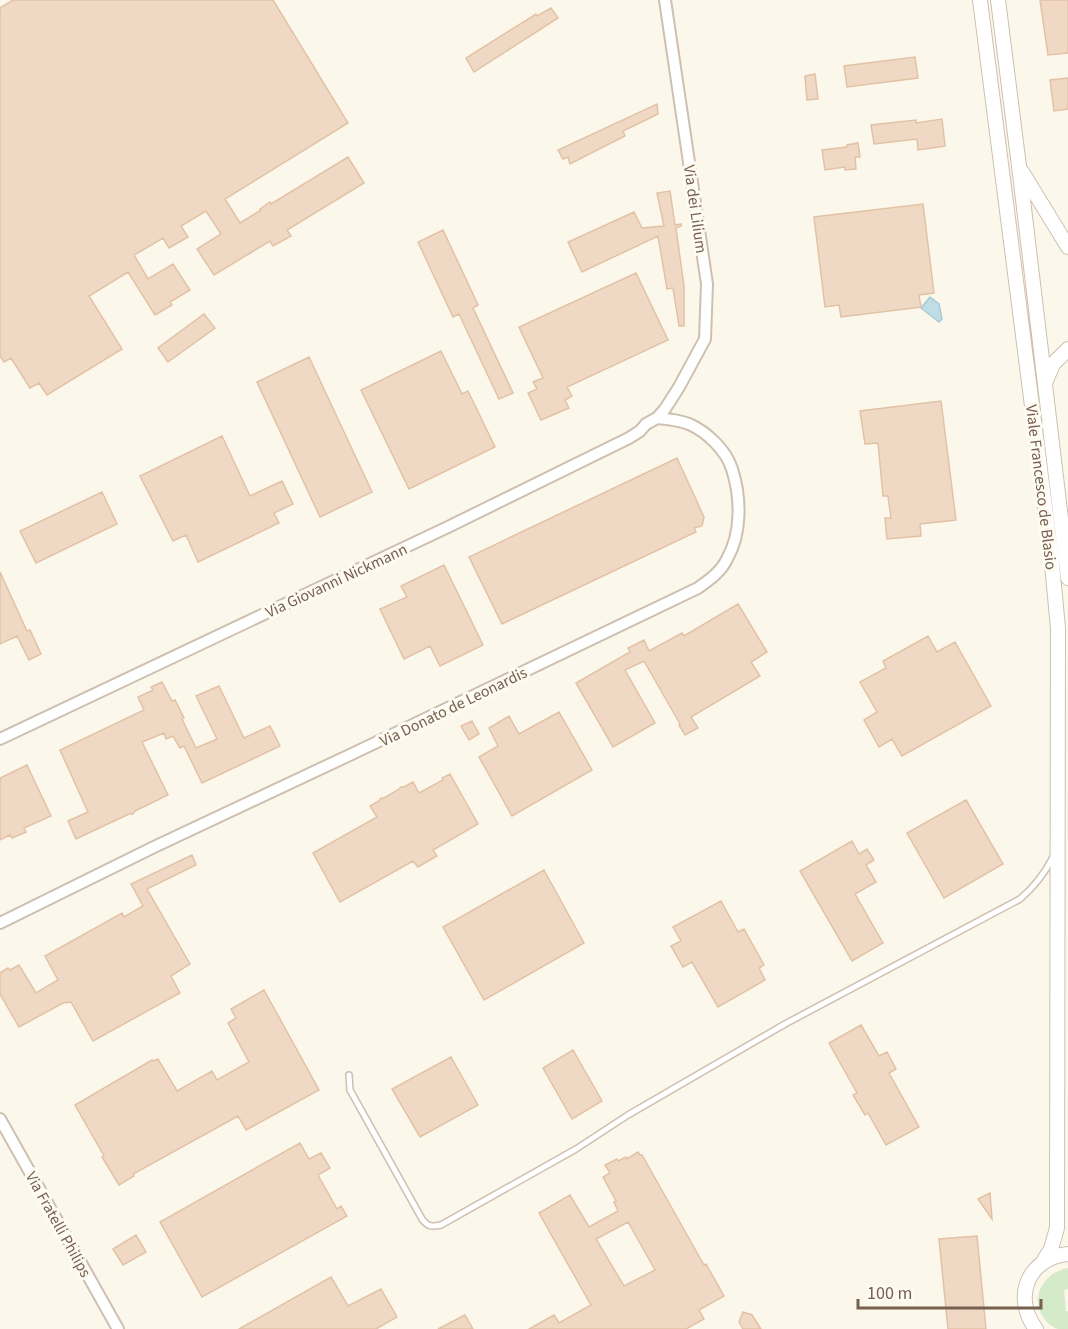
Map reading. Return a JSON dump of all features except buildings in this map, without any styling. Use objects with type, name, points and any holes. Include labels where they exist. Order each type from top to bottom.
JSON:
[{"type":"street","name":"Via dei Lilium","points":[[665,0],[707,284],[705,339],[665,409]]},
{"type":"street","name":"Viale Francesco de Blasio","points":[[980,0],[1052,554],[1058,628],[1057,1228],[1051,1250],[1027,1282],[1024,1295],[1024,1308],[1035,1329]]},
{"type":"street","name":"Viale Francesco de Blasio","points":[[998,0],[1068,578]]},
{"type":"street","points":[[1019,166],[1068,247]]},
{"type":"street","points":[[1045,383],[1053,364],[1068,349]]},
{"type":"street","name":"Via Giovanni Nickmann","points":[[0,738],[448,528],[628,438],[657,418],[665,409]]},
{"type":"street","name":"Via Donato de Leonardis","points":[[0,923],[154,847],[698,588],[716,574],[727,559],[734,542],[738,526],[738,512],[737,491],[732,468],[725,454],[703,432],[687,423],[657,418]]},
{"type":"street","name":"Via Fratelli Philips","points":[[0,1119],[118,1329]]},
{"type":"street","points":[[1043,1262],[1057,1255],[1068,1254]]},
{"type":"lane","points":[[349,1075],[350,1090],[422,1219],[432,1227],[441,1225],[576,1149],[627,1115],[785,1024],[1020,898],[1031,890],[1044,873],[1058,847]]},
{"type":"green space","points":[[1068,1268],[1068,1289],[1064,1290],[1066,1311],[1068,1311],[1068,1329],[1058,1329],[1048,1323],[1041,1314],[1038,1297],[1045,1281],[1051,1275]]},
{"type":"water","points":[[930,297],[939,304],[942,319],[939,322],[921,308]]}]
